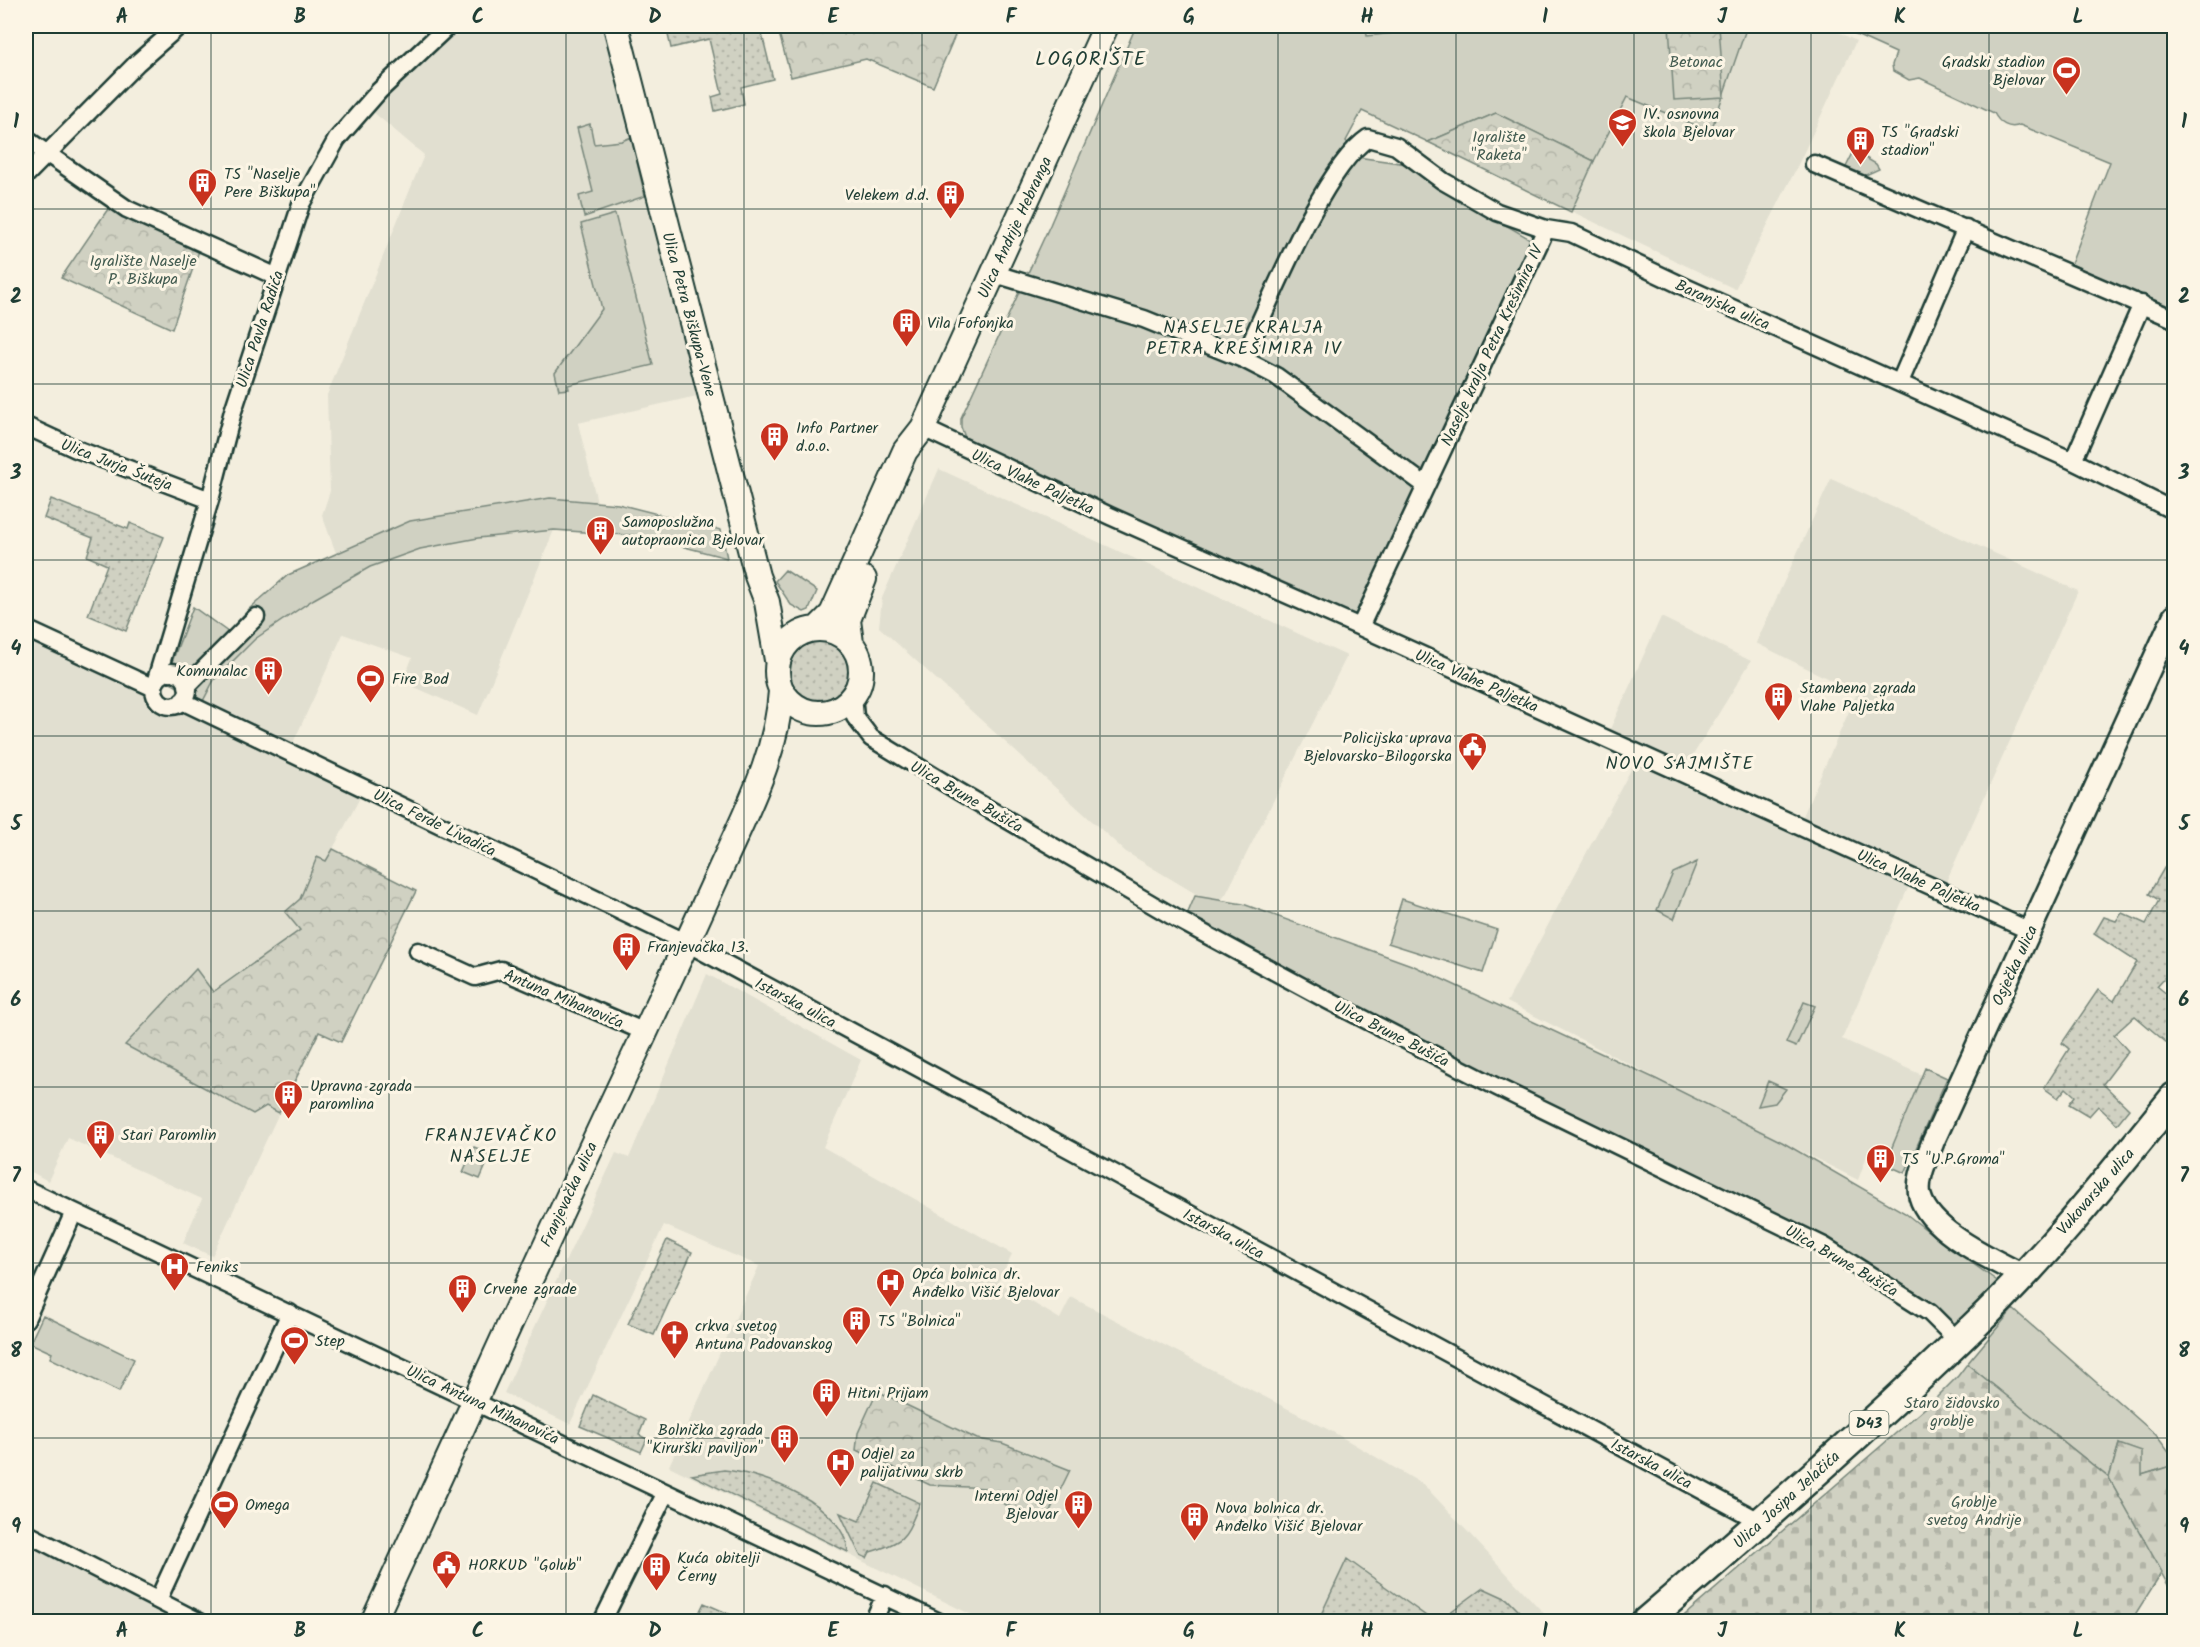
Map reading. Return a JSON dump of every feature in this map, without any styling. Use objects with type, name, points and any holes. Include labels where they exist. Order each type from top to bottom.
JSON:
[{"type":"main road","name":"Ulica Petra Biškupa-Vene","points":[[616,26],[757,576],[767,602],[777,660]]},
{"type":"main road","name":"Ulica Andrije Hebranga","points":[[812,629],[832,614],[905,451],[923,428],[1106,26]]},
{"type":"main road","name":"Ulica Andrije Hebranga","points":[[851,643],[848,620],[873,557],[920,453],[923,428]]},
{"type":"main road","name":"Ulica Petra Biškupa-Vene","points":[[767,602],[784,621],[812,629]]},
{"type":"main road","points":[[812,629],[832,630],[851,643],[858,655],[861,669],[860,683],[853,696],[843,706],[830,712],[816,713],[802,710],[790,702],[781,691],[776,670],[777,660],[789,642],[812,629]]},
{"type":"main road","name":"Franjevačka ulica","points":[[373,1622],[476,1401],[553,1224],[687,943],[766,768],[776,730],[781,691]]},
{"type":"main road","name":"Franjevačka ulica","points":[[766,768],[801,721],[816,713]]},
{"type":"main road","name":"Vukovarska ulica","points":[[2018,1280],[2175,1097]]},
{"type":"main road","name":"D43","points":[[1968,1333],[2018,1280]]},
{"type":"main road","name":"Ulica Josipa Jelačića","points":[[1645,1622],[1761,1522],[1968,1333]]},
{"type":"street","points":[[26,175],[45,153],[137,63],[179,26]]},
{"type":"street","name":"Ulica Pavla Radića","points":[[155,684],[210,500],[233,411],[275,276],[301,204],[337,139],[379,91],[448,26]]},
{"type":"street","name":"Naselje kralja Petra Krešimira IV","points":[[1243,359],[1315,208],[1354,147],[1368,138],[1396,146],[1443,181],[1497,212],[1546,229],[1360,627]]},
{"type":"street","points":[[26,140],[128,209],[275,276]]},
{"type":"street","points":[[1814,164],[2175,319]]},
{"type":"street","points":[[1900,382],[1966,228]]},
{"type":"street","name":"Baranjska ulica","points":[[1546,229],[1571,233],[1685,287],[2073,461],[2175,511]]},
{"type":"street","points":[[992,273],[1144,319],[1243,359],[1276,376],[1425,485]]},
{"type":"street","points":[[2073,461],[2142,304]]},
{"type":"street","name":"Ulica Jurja Šuteja","points":[[26,426],[76,449],[210,500]]},
{"type":"street","name":"Ulica Vlahe Paljetka","points":[[923,428],[1110,516],[2030,931]]},
{"type":"street","name":"Osječka ulica","points":[[2018,1280],[1957,1237],[1927,1210],[1920,1195],[1920,1177],[1933,1142],[2175,616]]},
{"type":"street","points":[[185,693],[256,617]]},
{"type":"street","name":"Ulica Ferde Livadića","points":[[26,629],[155,684]]},
{"type":"street","name":"Ulica Ferde Livadića","points":[[155,684],[171,672],[181,676],[185,693]]},
{"type":"street","name":"Ulica Ferde Livadića","points":[[155,684],[156,697],[164,704],[175,705],[185,693]]},
{"type":"street","name":"Ulica Ferde Livadića","points":[[185,693],[687,943]]},
{"type":"street","name":"Ulica Brune Bušića","points":[[853,696],[855,717],[871,738],[1179,920],[1329,1001],[1497,1087],[1824,1246],[1930,1313],[1968,1333]]},
{"type":"street","name":"Istarska ulica","points":[[687,943],[1761,1522]]},
{"type":"street","name":"Antuna Mihanovića","points":[[418,951],[475,977],[501,970],[645,1032]]},
{"type":"street","name":"Ulica Antuna Mihanovića","points":[[26,1189],[476,1401],[665,1494],[885,1594],[939,1622]]},
{"type":"street","points":[[26,1319],[74,1212]]},
{"type":"street","points":[[158,1600],[290,1313]]},
{"type":"street","points":[[603,1622],[665,1494]]},
{"type":"street","points":[[26,1533],[200,1622]]},
{"type":"street","points":[[873,1622],[885,1594]]},
{"type":"shaded area","points":[[448,26],[616,26],[710,393],[578,423],[597,502],[550,498],[410,521],[336,553],[322,515],[330,491],[327,395],[424,155],[366,106]]},
{"type":"shaded area","name":"IV. osnovna škola Bjelovar","points":[[1136,26],[1827,26],[1856,41],[1797,167],[1735,289],[1350,106]]},
{"type":"shaded area","points":[[939,469],[1347,656],[1226,894],[1216,906],[1126,852],[879,627],[882,598]]},
{"type":"shaded area","points":[[1831,479],[2078,591],[1945,884],[1915,872],[1842,1039],[1933,1080],[1898,1162],[1869,1150],[1858,1180],[1507,1002],[1636,760],[1796,832],[1857,693],[1756,643]]},
{"type":"shaded area","points":[[554,530],[478,715],[403,682],[412,658],[343,634],[293,743],[203,701],[214,680],[255,639],[314,599],[370,567],[420,549],[478,538]]},
{"type":"shaded area","points":[[1661,617],[1751,661],[1682,773],[1606,738]]},
{"type":"shaded area","points":[[26,629],[365,788],[326,862],[317,857],[300,899],[286,912],[300,930],[213,992],[196,969],[125,1044],[253,1114],[266,1106],[279,1113],[212,1256],[183,1243],[202,1199],[68,1138],[48,1181],[26,1169]]},
{"type":"shaded area","name":"Opća bolnica dr. Anđelko Višić Bjelovar","points":[[707,974],[861,1060],[823,1147],[1012,1254],[998,1282],[1060,1319],[1071,1297],[1333,1432],[1424,1485],[1551,1621],[1529,1621],[1507,1599],[1483,1588],[1438,1621],[1433,1621],[1347,1559],[1318,1621],[984,1621],[669,1466],[759,1266],[664,1225],[570,1424],[504,1393],[616,1153],[629,1158]]},
{"type":"shaded area","points":[[26,1542],[187,1621],[41,1622],[26,1614]]},
{"type":"green space","points":[[666,26],[760,26],[773,79],[741,87],[744,104],[715,111],[712,97],[722,94],[709,39],[671,48]]},
{"type":"green space","points":[[777,26],[959,26],[933,87],[866,59],[791,77]]},
{"type":"green space","points":[[1136,26],[1295,26],[1296,30],[1303,29],[1303,26],[1340,26],[1341,30],[1366,28],[1367,36],[1394,33],[1393,26],[1747,26],[1709,131],[1627,97],[1594,161],[1496,113],[1428,142],[1362,111],[1346,141],[1357,157],[1421,166],[1433,183],[1530,239],[1358,622],[966,440],[961,427],[961,418],[1050,225]]},
{"type":"green space","name":"Betonac","points":[[1669,26],[1719,26],[1724,97],[1674,100]]},
{"type":"green space","name":"Gradski stadion Bjelovar","points":[[1836,26],[2174,26],[2174,312],[2071,264],[2110,162],[2020,125],[2012,127],[2005,125],[1994,113],[1920,78],[1909,80],[1893,71],[1892,65],[1896,53]]},
{"type":"green space","name":"Igralište \"Raketa\"","points":[[1496,113],[1594,161],[1571,212],[1428,142]]},
{"type":"green space","points":[[590,124],[594,144],[622,141],[631,137],[645,196],[584,217],[579,196],[593,192],[577,128]]},
{"type":"green space","points":[[1854,151],[1876,164],[1879,169],[1855,180],[1842,175]]},
{"type":"green space","name":"Igralište Naselje P. Biškupa","points":[[110,206],[200,248],[172,329],[61,278]]},
{"type":"green space","points":[[615,214],[653,365],[568,385],[569,389],[559,390],[555,373],[602,309],[581,224]]},
{"type":"green space","points":[[550,498],[618,504],[721,530],[727,558],[642,536],[554,530],[478,538],[420,549],[370,567],[314,599],[255,639],[214,680],[203,701],[165,680],[193,607],[228,632],[249,609],[288,575],[410,521]]},
{"type":"green space","points":[[51,499],[128,529],[130,523],[164,537],[126,631],[88,615],[107,565],[87,556],[93,538],[44,518]]},
{"type":"green space","points":[[785,570],[817,591],[809,610],[804,612],[791,605],[775,581]]},
{"type":"green space","points":[[813,642],[825,642],[840,650],[848,665],[848,677],[840,692],[825,700],[813,700],[798,692],[790,677],[790,665],[798,650]]},
{"type":"green space","points":[[333,849],[416,891],[341,1042],[319,1032],[279,1113],[266,1106],[253,1114],[125,1045],[196,969],[213,992],[300,930],[285,912],[300,899],[317,857],[326,861]]},
{"type":"green space","points":[[2174,851],[2174,967],[2157,986],[2174,1000],[2174,1049],[2135,1016],[2114,1035],[2128,1051],[2103,1084],[2129,1109],[2117,1124],[2098,1106],[2089,1116],[2069,1104],[2075,1096],[2066,1088],[2058,1098],[2044,1088],[2069,1049],[2062,1043],[2098,990],[2114,1001],[2137,962],[2094,934],[2104,917],[2116,921],[2122,913],[2146,924],[2159,900],[2149,894]]},
{"type":"green space","points":[[1697,862],[1674,919],[1657,910],[1673,873]]},
{"type":"green space","points":[[1195,896],[1243,904],[1414,966],[1656,1079],[1782,1142],[1905,1213],[2003,1285],[1959,1333],[1824,1246],[1184,922]]},
{"type":"green space","points":[[1402,899],[1497,930],[1483,973],[1388,943]]},
{"type":"green space","points":[[1804,1002],[1815,1006],[1796,1047],[1786,1043]]},
{"type":"green space","points":[[1925,1068],[1947,1078],[1905,1173],[1885,1164]]},
{"type":"green space","points":[[1768,1081],[1786,1089],[1775,1103],[1758,1106]]},
{"type":"green space","points":[[474,1147],[491,1154],[480,1179],[463,1172]]},
{"type":"green space","points":[[667,1240],[692,1252],[654,1335],[628,1324]]},
{"type":"green space","points":[[2013,1309],[2156,1435],[2174,1459],[2174,1465],[2142,1475],[2119,1444],[2109,1478],[1967,1364]]},
{"type":"green space","points":[[43,1315],[134,1359],[119,1392],[50,1358],[52,1353],[30,1343]]},
{"type":"green space","name":"Groblje svetog Andrije","points":[[1967,1364],[2109,1478],[2162,1572],[2131,1621],[1678,1621],[1932,1402]]},
{"type":"green space","points":[[877,1391],[977,1439],[1002,1443],[1070,1470],[1048,1515],[1039,1522],[989,1496],[986,1488],[930,1485],[856,1450],[858,1433]]},
{"type":"green space","points":[[593,1395],[645,1420],[639,1435],[647,1439],[641,1452],[580,1426]]},
{"type":"green space","points":[[2119,1444],[2142,1452],[2142,1475],[2174,1465],[2174,1596],[2109,1478]]},
{"type":"green space","points":[[724,1470],[760,1477],[800,1494],[833,1520],[843,1535],[848,1552],[692,1475]]},
{"type":"green space","points":[[877,1483],[920,1503],[903,1536],[898,1541],[870,1552],[867,1558],[860,1555],[840,1513],[859,1521]]},
{"type":"green space","points":[[1347,1559],[1433,1621],[1318,1621]]},
{"type":"green space","points":[[1483,1588],[1507,1599],[1519,1611],[1503,1621],[1438,1621]]},
{"type":"green space","points":[[704,1603],[745,1621],[695,1621]]},
{"type":"place","name":"Gradski stadion Bjelovar","points":[[2066,96]]},
{"type":"place","name":"IV. osnovna škola Bjelovar","points":[[1622,148]]},
{"type":"place","name":"TS \"Gradski stadion\"","points":[[1860,166]]},
{"type":"place","name":"TS \"Naselje Pere Biškupa\"","points":[[203,208]]},
{"type":"place","name":"Velekem d.d.","points":[[950,220]]},
{"type":"place","name":"Vila Fofonjka","points":[[906,348]]},
{"type":"place","name":"Info Partner d.o.o.","points":[[775,462]]},
{"type":"place","name":"Samoposlužna autopraonica Bjelovar","points":[[601,556]]},
{"type":"place","name":"Komunalac","points":[[269,696]]},
{"type":"place","name":"Fire Bod","points":[[371,704]]},
{"type":"place","name":"Stambena zgrada Vlahe Paljetka","points":[[1779,722]]},
{"type":"place","name":"Policijska uprava Bjelovarsko-Bilogorska","points":[[1473,772]]},
{"type":"place","name":"Franjevačka 13.","points":[[626,972]]},
{"type":"place","name":"Upravna zgrada paromlina","points":[[289,1120]]},
{"type":"place","name":"Stari Paromlin","points":[[100,1160]]},
{"type":"place","name":"TS \"U.P.Groma\"","points":[[1881,1184]]},
{"type":"place","name":"Feniks","points":[[175,1292]]},
{"type":"place","name":"Opća bolnica dr. Anđelko Višić Bjelovar","points":[[891,1308]]},
{"type":"place","name":"Crvene zgrade","points":[[462,1314]]},
{"type":"place","name":"TS \"Bolnica\"","points":[[857,1346]]},
{"type":"place","name":"crkva svetog Antuna Padovanskog","points":[[674,1360]]},
{"type":"place","name":"Step","points":[[294,1366]]},
{"type":"place","name":"Hitni Prijam","points":[[826,1418]]},
{"type":"place","name":"Bolnička zgrada \"Kirurški paviljon\"","points":[[784,1464]]},
{"type":"place","name":"Odjel za palijativnu skrb","points":[[840,1488]]},
{"type":"place","name":"Omega","points":[[224,1530]]},
{"type":"place","name":"Interni Odjel Bjelovar","points":[[1079,1530]]},
{"type":"place","name":"Nova bolnica dr. Anđelko Višić Bjelovar","points":[[1194,1542]]},
{"type":"place","name":"HORKUD \"Golub\"","points":[[447,1590]]},
{"type":"place","name":"Kuća obitelji Černy","points":[[656,1592]]},
{"type":"district","name":"LOGORIŠTE","points":[[1091,58]]},
{"type":"district","name":"NASELJE KRALJA PETRA KREŠIMIRA IV","points":[[1244,337]]},
{"type":"district","name":"NOVO SAJMIŠTE","points":[[1680,763]]},
{"type":"district","name":"FRANJEVAČKO NASELJE","points":[[491,1145]]},
{"type":"park label","name":"Staro židovsko groblje","points":[[1952,1411]]}]
